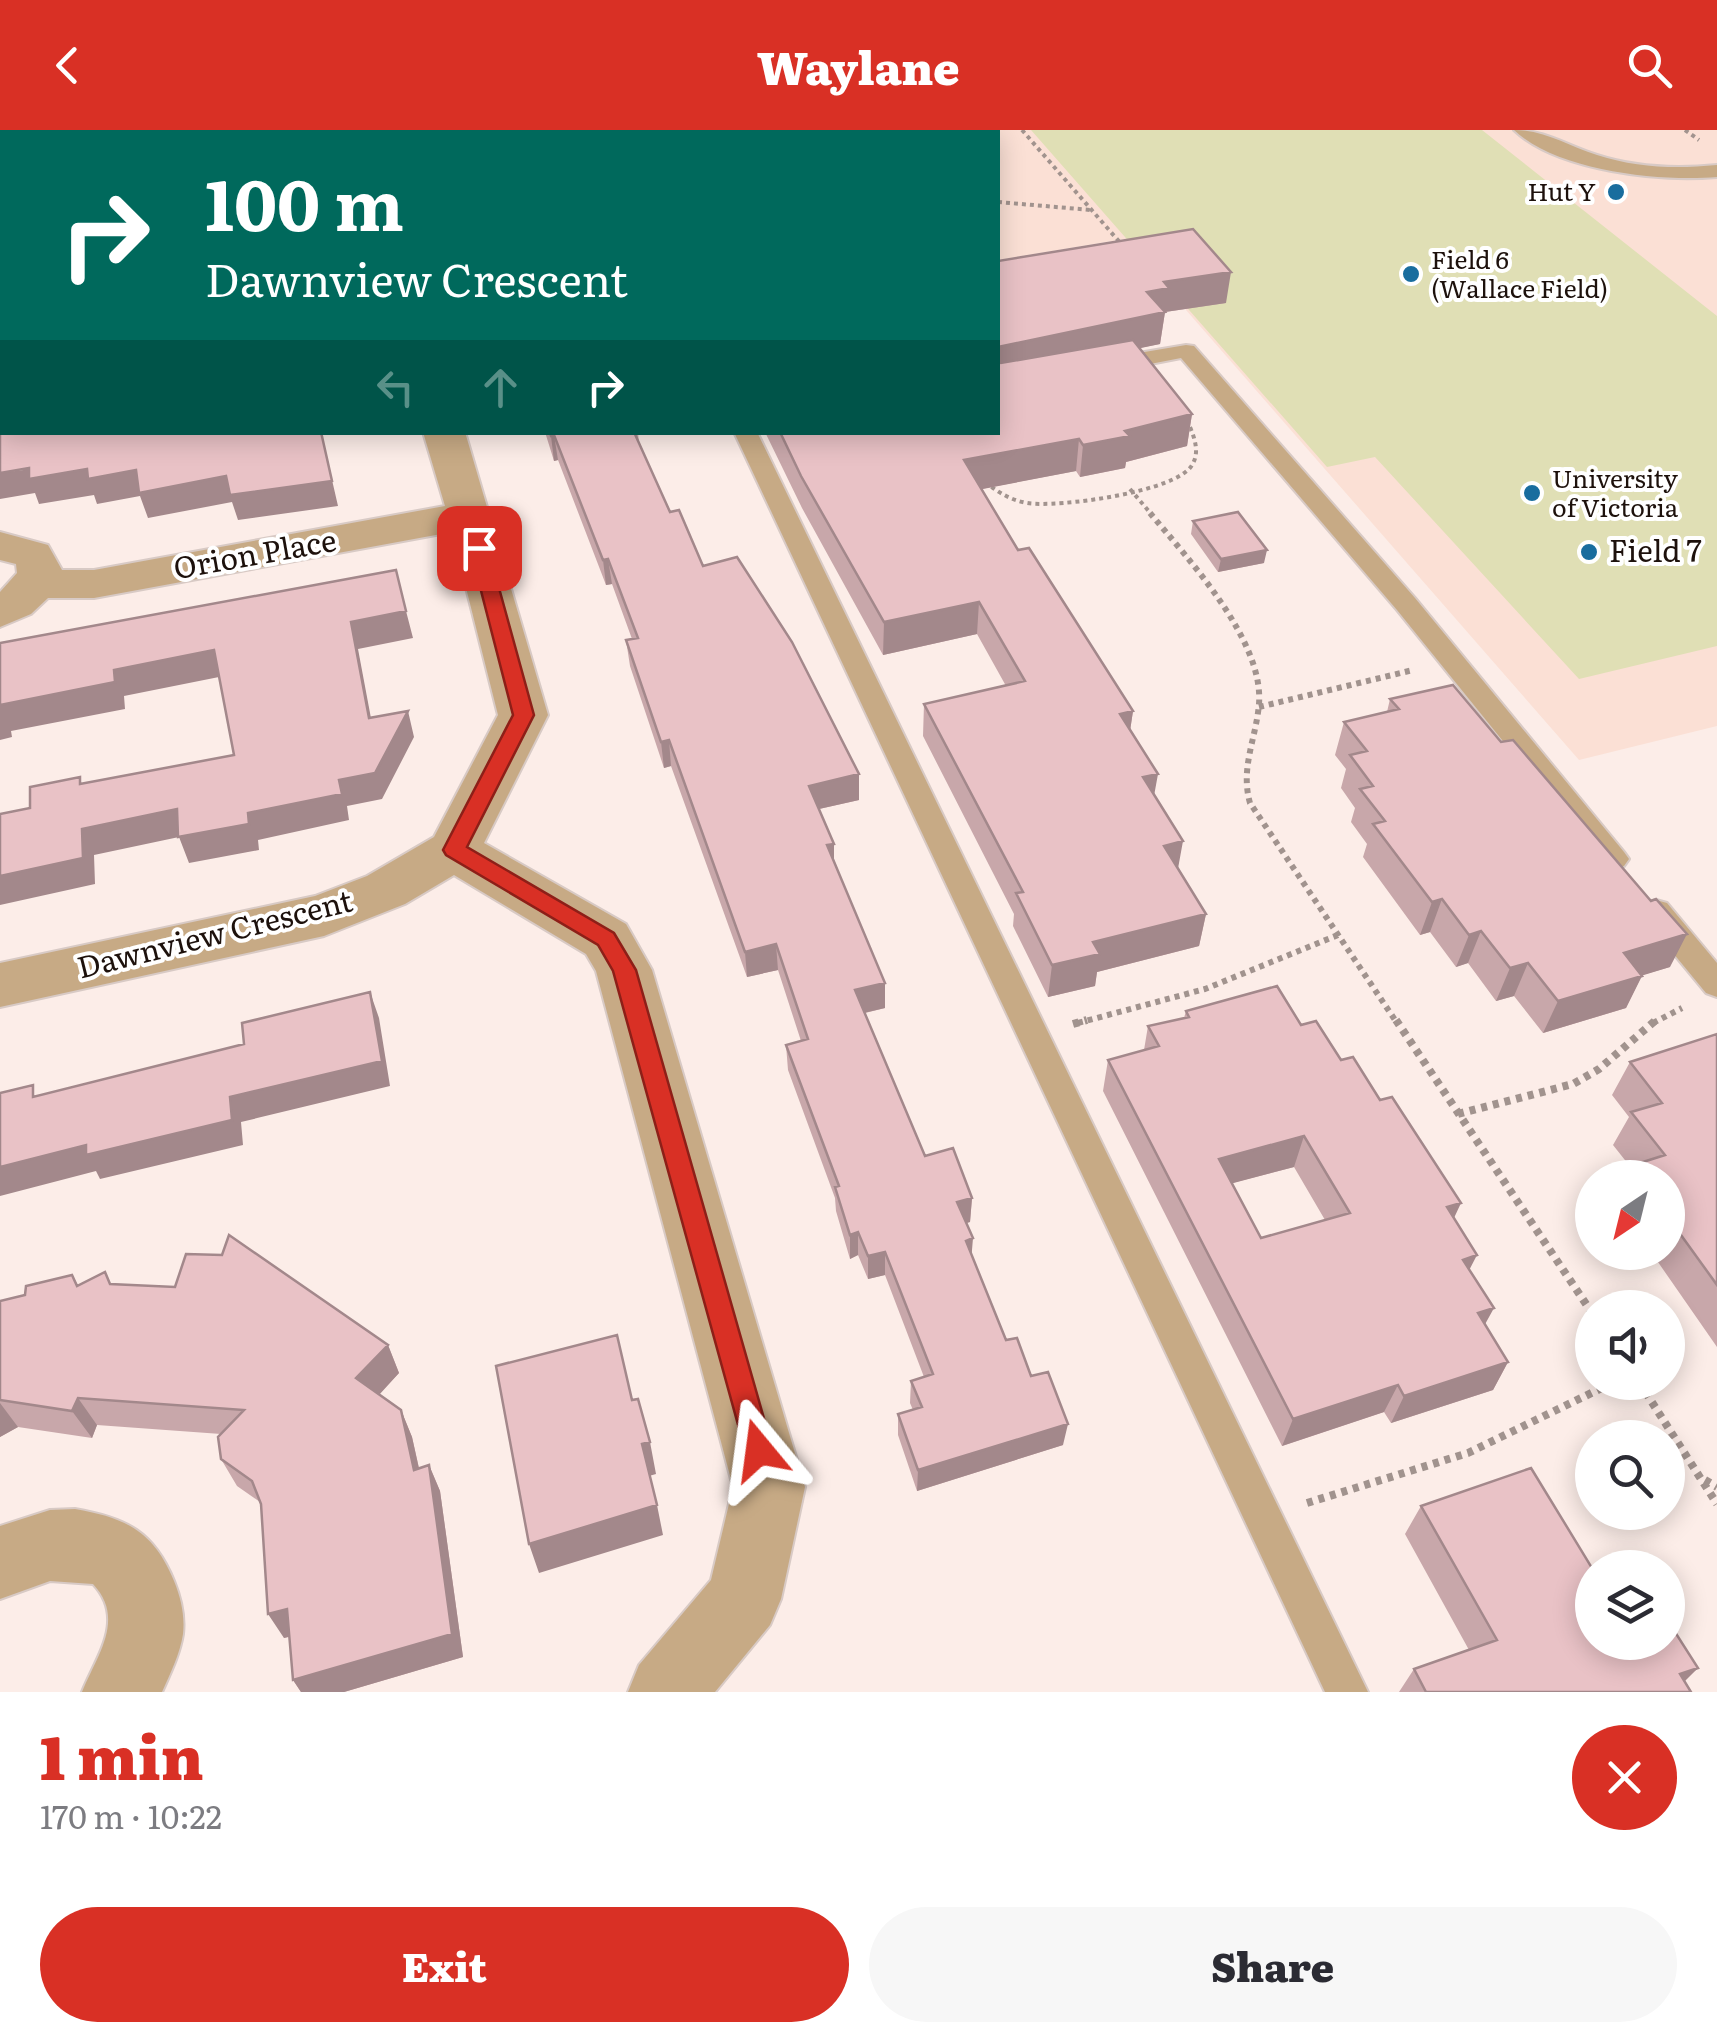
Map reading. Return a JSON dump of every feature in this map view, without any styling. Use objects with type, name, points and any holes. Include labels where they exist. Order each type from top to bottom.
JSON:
[{"type":"street","points":[[445,435],[524,715],[454,850],[606,939],[624,970],[770,1487],[744,1599],[666,1692]]},
{"type":"street","name":"Orion Place","points":[[38,584],[94,584],[470,515]]},
{"type":"street","points":[[0,546],[27,552],[37,560],[41,572],[38,584],[28,596],[0,612]]},
{"type":"street","name":"Dawnview Crescent","points":[[0,985],[324,914],[386,890],[454,850]]},
{"type":"street","points":[[0,1564],[18,1553],[52,1543],[85,1543],[112,1554],[133,1572],[145,1598],[146,1630],[136,1664],[120,1692]]},
{"type":"lane","points":[[1523,130],[1574,156],[1609,167],[1664,175],[1717,171]]},
{"type":"lane","points":[[1088,369],[1186,351],[1452,661],[1635,885],[1708,994]]},
{"type":"lane","points":[[747,435],[1347,1692]]},
{"type":"path","points":[[1022,130],[1128,254]]},
{"type":"path","points":[[1000,202],[1092,210]]},
{"type":"path","points":[[984,481],[1008,500],[1035,506],[1174,480],[1194,466],[1196,439],[1175,394],[1186,351]]},
{"type":"path","points":[[1130,489],[1241,638],[1258,678],[1259,707],[1244,788],[1576,1290]]},
{"type":"path","points":[[1259,707],[1452,661]]},
{"type":"path","points":[[1034,1034],[1205,989],[1338,935]]},
{"type":"path","points":[[1458,1114],[1584,1079],[1666,1012],[1708,994]]},
{"type":"path","points":[[1263,1516],[1468,1453],[1577,1400]]},
{"type":"path","points":[[1651,1400],[1717,1504]]},
{"type":"path","points":[[1704,1479],[1717,1487]]},
{"type":"shaded area","name":"University of Victoria","points":[[1000,130],[1717,130],[1717,726],[1579,760],[1124,239],[1000,260]]},
{"type":"green space","name":"Field 6 (Wallace Field)","points":[[1031,130],[1482,130],[1717,316],[1717,646],[1579,679],[1375,457],[1327,467]]},
{"type":"building","points":[[1193,229],[1231,272],[1164,282],[1169,288],[1147,292],[1165,312],[1000,347],[1000,261]]},
{"type":"building","points":[[1133,340],[1192,414],[1125,431],[1130,436],[1083,445],[1079,439],[964,460],[1018,550],[1029,548],[1133,711],[1120,714],[1158,774],[1143,777],[1183,841],[1164,846],[1206,914],[1093,942],[1100,954],[1052,965],[1016,893],[1023,892],[924,704],[1025,681],[979,602],[884,622],[781,435],[1000,435],[1001,363]]},
{"type":"building","points":[[0,435],[322,435],[332,481],[230,495],[226,476],[139,493],[136,470],[88,479],[87,469],[29,479],[29,468],[0,473]]},
{"type":"building","points":[[554,435],[635,435],[670,512],[679,510],[703,566],[737,557],[792,642],[859,774],[809,786],[834,844],[827,845],[885,983],[855,990],[925,1156],[953,1148],[972,1198],[957,1202],[973,1238],[966,1241],[1006,1340],[1017,1338],[1031,1376],[1048,1372],[1068,1424],[918,1470],[898,1414],[922,1407],[911,1381],[933,1374],[885,1252],[868,1256],[858,1232],[850,1235],[835,1187],[839,1186],[786,1045],[808,1039],[776,944],[745,952],[669,740],[661,742],[626,640],[638,638],[608,559],[603,560]]},
{"type":"building","points":[[1238,512],[1267,550],[1221,559],[1193,521]]},
{"type":"building","points":[[396,570],[406,611],[351,622],[369,718],[408,711],[375,773],[339,780],[342,794],[248,813],[249,824],[178,837],[177,809],[82,829],[83,858],[0,876],[0,814],[30,808],[30,787],[80,777],[80,784],[234,755],[214,650],[114,670],[115,682],[0,705],[0,643]]},
{"type":"building","points":[[1453,685],[1501,742],[1513,740],[1651,901],[1656,899],[1687,934],[1624,953],[1642,976],[1558,1001],[1528,963],[1510,968],[1481,931],[1469,935],[1442,899],[1432,902],[1373,824],[1385,821],[1360,789],[1373,786],[1350,755],[1367,751],[1344,722],[1399,709],[1390,699]]},
{"type":"building","points":[[1277,986],[1301,1025],[1316,1021],[1341,1060],[1353,1057],[1380,1100],[1392,1097],[1461,1203],[1447,1207],[1477,1255],[1463,1260],[1494,1308],[1478,1313],[1508,1362],[1404,1396],[1398,1385],[1293,1419],[1108,1060],[1159,1046],[1148,1026],[1189,1017],[1186,1011]],"holes":[[[1304,1136],[1350,1213],[1261,1238],[1219,1159]]]},
{"type":"building","points":[[370,992],[382,1061],[230,1097],[232,1120],[86,1155],[86,1145],[0,1167],[0,1093],[33,1085],[33,1097],[244,1044],[242,1023]]},
{"type":"building","points":[[1717,1034],[1717,1285],[1685,1241],[1685,1160],[1649,1160],[1665,1155],[1631,1112],[1662,1103],[1630,1062]]},
{"type":"building","points":[[229,1235],[388,1345],[356,1378],[401,1410],[414,1470],[429,1465],[452,1634],[293,1680],[287,1609],[268,1614],[261,1504],[252,1481],[221,1459],[218,1437],[244,1410],[78,1398],[72,1411],[0,1400],[0,1301],[25,1295],[26,1286],[72,1275],[77,1286],[105,1272],[110,1284],[175,1287],[186,1254],[222,1255]]},
{"type":"building","points":[[617,1335],[632,1400],[638,1399],[650,1442],[642,1444],[657,1505],[529,1544],[496,1366]]},
{"type":"building","points":[[1531,1468],[1581,1550],[1575,1550],[1575,1660],[1685,1660],[1685,1648],[1698,1668],[1680,1674],[1691,1692],[1426,1692],[1414,1669],[1497,1640],[1421,1506]]},
{"type":"place","name":"Hut Y","points":[[1616,192]]},
{"type":"place","name":"Field 6 (Wallace Field)","points":[[1411,274]]},
{"type":"place","name":"University of Victoria","points":[[1532,493]]},
{"type":"place","name":"Field 7","points":[[1589,552]]},
{"type":"route","points":[[479,548],[524,715],[454,850],[606,939],[624,970],[759,1450]]}]
